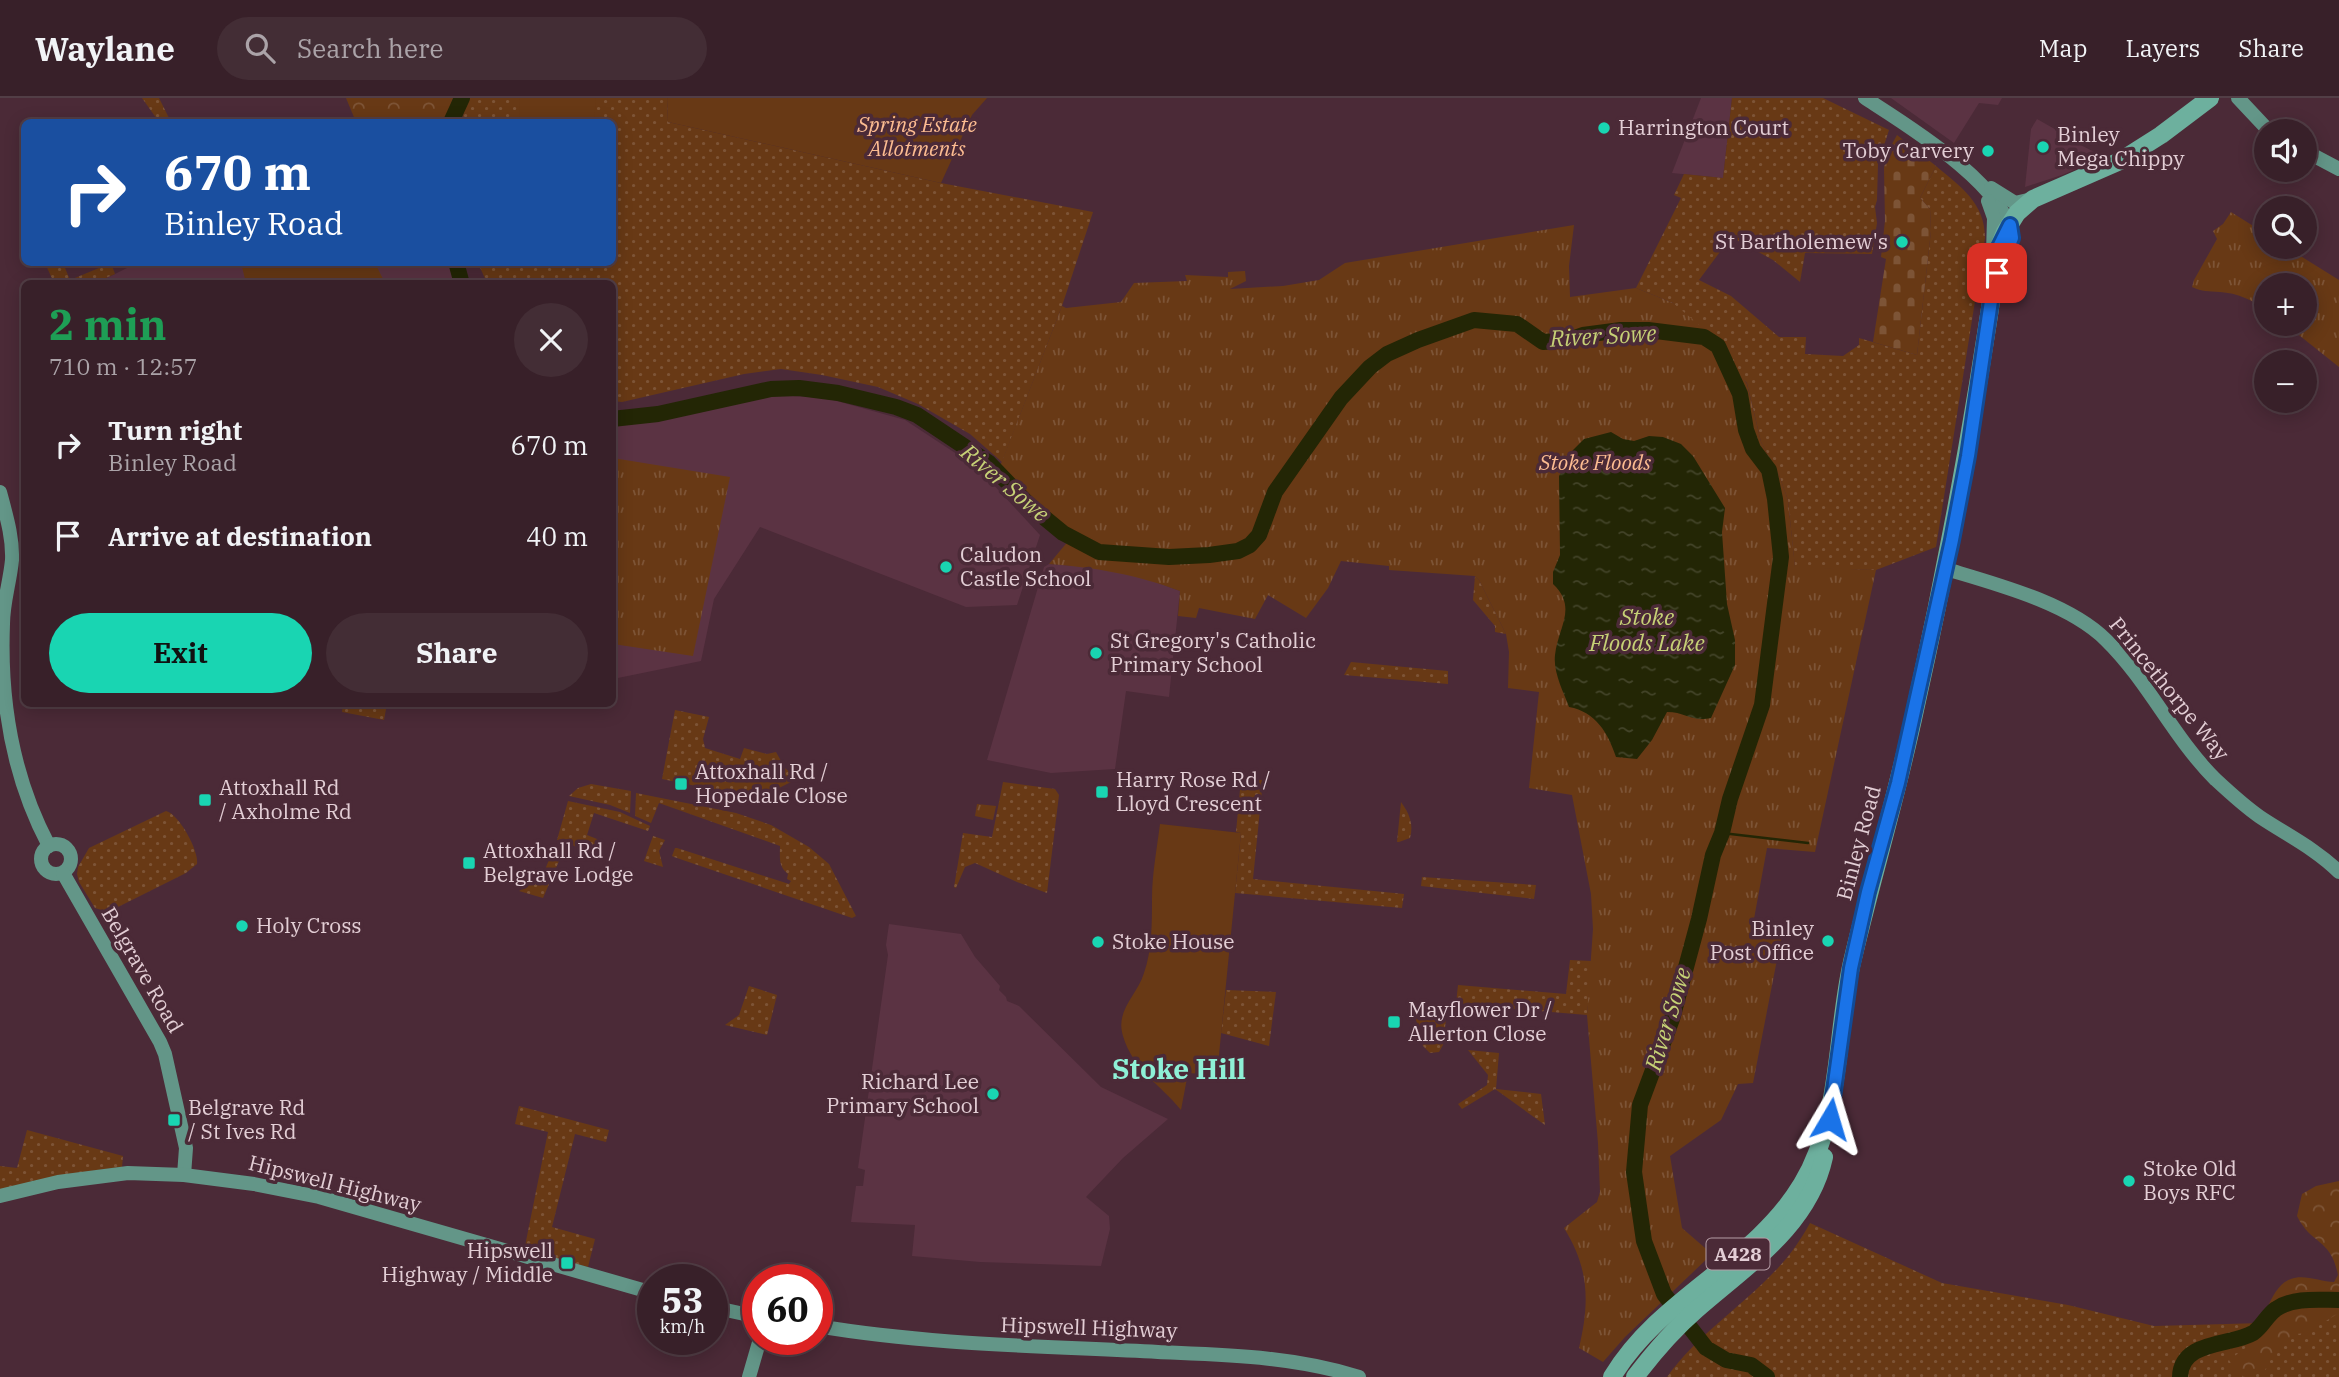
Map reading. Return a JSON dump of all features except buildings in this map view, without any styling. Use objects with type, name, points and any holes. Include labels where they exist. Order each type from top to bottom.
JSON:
[{"type":"main road","name":"A428","points":[[2010,226],[2017,213],[2033,199],[2120,161],[2161,135],[2210,98]]},
{"type":"main road","name":"A428","points":[[2010,226],[2053,192]]},
{"type":"main road","name":"Binley Road","points":[[1688,1306],[1764,1253],[1793,1220],[1818,1180],[1830,1119],[1851,968],[1868,892],[1898,783],[1946,569],[1968,456],[1999,247],[2010,226]]},
{"type":"main road","name":"A428","points":[[1612,1377],[1623,1358],[1663,1315],[1688,1306]]},
{"type":"main road","name":"A428","points":[[1635,1377],[1675,1329],[1688,1306]]},
{"type":"street","points":[[1865,98],[2015,203],[2033,199]]},
{"type":"street","points":[[2238,98],[2258,119]]},
{"type":"street","points":[[2317,157],[2339,169]]},
{"type":"street","points":[[1970,174],[1998,204],[2010,226]]},
{"type":"street","points":[[0,492],[10,529],[12,552],[3,622],[8,714],[23,787],[49,846]]},
{"type":"street","name":"Princethorpe Way","points":[[1946,569],[2058,608],[2088,625],[2112,646],[2213,776],[2251,811],[2317,853],[2339,872]]},
{"type":"street","points":[[49,846],[60,846],[69,853],[69,866],[63,873],[52,874],[42,866],[42,853],[49,846]]},
{"type":"street","name":"Belgrave Road","points":[[63,873],[165,1054],[186,1148],[184,1175]]},
{"type":"street","name":"Hipswell Highway","points":[[0,1196],[58,1182],[128,1173],[184,1175],[254,1184],[319,1197],[637,1288]]},
{"type":"street","name":"Hipswell Highway","points":[[833,1328],[961,1344],[1259,1357],[1310,1364],[1359,1377]]},
{"type":"street","points":[[749,1377],[755,1355]]},
{"type":"shaded area","points":[[1701,98],[1732,98],[1723,178],[1672,173]]},
{"type":"shaded area","points":[[1891,98],[2002,98],[1998,105],[1979,103],[1954,143]]},
{"type":"shaded area","points":[[2037,119],[2060,132],[2063,126],[2071,131],[2067,138],[2104,157],[2025,187],[2031,129]]},
{"type":"shaded area","points":[[131,266],[449,266],[454,280],[103,280]]},
{"type":"shaded area","name":"Caludon Castle School","points":[[778,395],[826,398],[905,420],[978,468],[1040,535],[1017,605],[966,607],[760,527],[714,599],[701,661],[616,678],[616,426]]},
{"type":"shaded area","name":"St Gregory's Catholic Primary School","points":[[1049,564],[1091,567],[1140,576],[1180,591],[1169,697],[1126,691],[1115,769],[1051,773],[987,760],[1044,567]]},
{"type":"shaded area","name":"Richard Lee Primary School","points":[[889,924],[961,934],[975,957],[1000,986],[999,990],[1007,1001],[1019,1006],[1101,1087],[1168,1119],[1123,1158],[1086,1197],[1109,1216],[1110,1229],[1101,1266],[980,1262],[912,1256],[915,1225],[851,1222],[856,1186],[863,1186],[865,1170],[858,1168],[888,955],[886,945]]},
{"type":"green space","points":[[142,98],[159,98],[170,119],[157,119]]},
{"type":"green space","points":[[346,98],[453,98],[446,119],[355,119]]},
{"type":"green space","points":[[468,98],[667,98],[668,122],[941,183],[1093,212],[1062,306],[1002,462],[970,434],[918,404],[878,387],[822,375],[781,369],[744,374],[616,401],[616,280],[486,280],[479,266],[616,266],[616,119],[462,119]]},
{"type":"green space","points":[[520,98],[596,98],[594,119],[519,119]]},
{"type":"green space","name":"Spring Estate Allotments","points":[[667,98],[987,98],[972,115],[941,183],[668,122]]},
{"type":"green space","points":[[1732,98],[1823,98],[1889,130],[1878,164],[1875,207],[1877,223],[1872,254],[1805,253],[1800,282],[1773,260],[1731,237],[1699,280],[1731,296],[1779,337],[1806,337],[1805,354],[1843,356],[1859,345],[1859,338],[1917,355],[1931,231],[1930,209],[1920,198],[1936,166],[1970,197],[1981,215],[1985,238],[1936,547],[1876,570],[1795,568],[1788,500],[1779,475],[1761,442],[1747,383],[1673,303],[1636,288],[1681,198],[1674,195],[1684,174],[1723,178]]},
{"type":"green space","points":[[1897,135],[1936,166],[1920,198],[1930,209],[1931,231],[1917,355],[1873,342],[1886,259],[1881,257],[1885,221],[1884,168],[1887,153]]},
{"type":"green space","points":[[2231,212],[2254,226],[2254,259],[2305,259],[2339,280],[2339,367],[2300,336],[2317,336],[2317,273],[2254,273],[2254,302],[2239,295],[2202,291],[2192,287],[2217,239],[2213,231],[2223,224]]},
{"type":"green space","name":"Stoke Floods","points":[[1574,225],[1569,266],[1570,297],[1636,288],[1673,303],[1722,344],[1747,384],[1761,442],[1779,475],[1788,500],[1795,567],[1876,570],[1815,852],[1767,848],[1751,935],[1781,939],[1753,1083],[1738,1084],[1721,1120],[1670,1156],[1682,1228],[1712,1254],[1625,1337],[1603,1362],[1579,1348],[1585,1315],[1585,1286],[1578,1257],[1564,1228],[1597,1202],[1600,1192],[1587,1015],[1593,929],[1591,894],[1572,795],[1529,788],[1539,692],[1508,688],[1509,652],[1506,634],[1479,580],[1475,576],[1389,570],[1389,566],[1341,561],[1328,588],[1306,618],[1268,595],[1255,619],[1199,608],[1196,618],[1178,616],[1180,591],[1116,573],[1049,564],[1075,533],[1042,512],[999,469],[1062,306],[1066,308],[1121,302],[1134,283],[1187,281],[1185,275],[1228,277],[1228,272],[1245,271],[1246,281],[1230,289],[1283,286],[1319,280],[1345,263]]},
{"type":"green space","points":[[46,266],[64,266],[70,280],[53,280]]},
{"type":"green space","points":[[104,266],[112,266],[115,274],[102,280],[70,280]]},
{"type":"green space","points":[[242,266],[376,266],[384,280],[245,280]]},
{"type":"green space","points":[[616,458],[730,477],[693,656],[616,644]]},
{"type":"green space","points":[[1475,576],[1506,634],[1495,632],[1495,626],[1473,600]]},
{"type":"green space","points":[[1351,662],[1448,671],[1448,684],[1344,675]]},
{"type":"green space","points":[[343,707],[386,707],[384,720],[342,712]]},
{"type":"green space","points":[[675,710],[709,717],[703,739],[705,748],[740,759],[744,748],[767,754],[776,752],[785,768],[797,779],[763,796],[750,797],[662,779]]},
{"type":"green space","points":[[1241,779],[1263,780],[1253,879],[1404,894],[1402,908],[1235,893],[1241,833],[1236,832]]},
{"type":"green space","points":[[1003,782],[1055,789],[1059,795],[1047,893],[975,863],[965,867],[956,888],[954,887],[963,833],[992,837]]},
{"type":"green space","points":[[591,784],[631,791],[630,813],[610,805],[569,796],[578,788]]},
{"type":"green space","points":[[636,793],[736,813],[771,825],[809,847],[829,864],[856,916],[852,918],[672,856],[677,848],[789,884],[791,881],[787,879],[788,874],[781,865],[780,846],[659,803],[651,823],[635,816]]},
{"type":"green space","points":[[568,801],[620,812],[650,826],[648,831],[594,813],[587,835],[602,841],[597,850],[586,850],[557,840]]},
{"type":"green space","points":[[1401,802],[1410,819],[1411,833],[1410,838],[1397,842]]},
{"type":"green space","points":[[977,804],[996,806],[993,820],[975,816]]},
{"type":"green space","points":[[166,811],[177,819],[187,834],[195,851],[197,864],[186,873],[108,912],[95,908],[77,874],[89,848]]},
{"type":"green space","points":[[1160,824],[1241,833],[1217,1075],[1188,1073],[1181,1110],[1140,1068],[1128,1048],[1121,1027],[1124,1011],[1141,981],[1149,955],[1153,880]]},
{"type":"green space","points":[[653,836],[665,840],[659,851],[663,867],[644,861]]},
{"type":"green space","points":[[553,850],[562,854],[543,898],[519,891],[542,877]]},
{"type":"green space","points":[[1422,877],[1536,885],[1534,899],[1421,886]]},
{"type":"green space","points":[[1570,960],[1592,961],[1587,1015],[1456,1004],[1458,985],[1566,994]]},
{"type":"green space","points":[[749,986],[777,995],[767,1035],[725,1025],[739,1015]]},
{"type":"green space","points":[[1226,990],[1276,992],[1269,1046],[1221,1033]]},
{"type":"green space","points":[[1415,1016],[1446,1019],[1443,1045],[1439,1052],[1430,1053],[1423,1046]]},
{"type":"green space","points":[[1468,1050],[1499,1053],[1496,1089],[1541,1094],[1545,1125],[1495,1089],[1462,1109],[1458,1104],[1487,1085],[1488,1075]]},
{"type":"green space","points":[[519,1106],[609,1130],[606,1142],[575,1134],[552,1227],[595,1239],[588,1267],[524,1251],[548,1132],[515,1124]]},
{"type":"green space","points":[[27,1130],[123,1156],[122,1167],[76,1173],[0,1190],[0,1166],[17,1168]]},
{"type":"green space","points":[[2339,1181],[2339,1313],[2306,1333],[2296,1334],[2279,1344],[2265,1370],[2244,1377],[2235,1370],[2229,1360],[2256,1336],[2272,1298],[2283,1283],[2296,1278],[2334,1282],[2338,1275],[2331,1254],[2308,1232],[2297,1216],[2302,1194],[2316,1186]]},
{"type":"green space","points":[[1810,1223],[1942,1283],[2068,1305],[2154,1326],[2262,1323],[2277,1308],[2339,1300],[2339,1377],[1667,1377],[1705,1335],[1780,1266]]},
{"type":"water","name":"Stoke Floods Lake","points":[[1611,432],[1623,439],[1634,441],[1649,436],[1663,437],[1681,444],[1693,456],[1725,508],[1722,532],[1727,604],[1735,640],[1735,665],[1711,718],[1698,719],[1667,712],[1652,740],[1637,759],[1616,757],[1600,725],[1587,714],[1569,707],[1555,661],[1565,610],[1564,601],[1553,584],[1553,572],[1560,555],[1559,476],[1573,450],[1584,439]]},
{"type":"waterway","name":"River Sowe","points":[[452,119],[462,98]]},
{"type":"waterway","name":"River Sowe","points":[[457,266],[461,280]]},
{"type":"waterway","name":"River Sowe","points":[[616,419],[658,414],[771,389],[799,388],[838,393],[917,415],[989,463],[1029,505],[1063,533],[1099,552],[1169,557],[1209,555],[1238,551],[1250,545],[1259,535],[1275,492],[1341,398],[1370,367],[1387,354],[1418,340],[1474,320],[1517,324],[1543,342],[1621,330],[1648,330],[1704,337],[1718,346],[1740,394],[1746,430],[1753,449],[1769,470],[1781,557],[1762,705],[1713,855],[1672,1019],[1640,1105],[1634,1172],[1644,1241],[1664,1294],[1706,1348],[1726,1360],[1751,1365],[1767,1377]]},
{"type":"waterway","points":[[1722,833],[1808,843]]},
{"type":"waterway","name":"River Sowe","points":[[2180,1377],[2189,1356],[2209,1346],[2253,1333],[2283,1305],[2306,1300],[2339,1300]]},
{"type":"place","name":"Harrington Court","points":[[1604,128]]},
{"type":"place","name":"Binley Mega Chippy","points":[[2043,147]]},
{"type":"place","name":"Toby Carvery","points":[[1988,151]]},
{"type":"place","name":"St Bartholemew's","points":[[1902,242]]},
{"type":"place","name":"Caludon Castle School","points":[[946,567]]},
{"type":"place","name":"St Gregory's Catholic Primary School","points":[[1096,653]]},
{"type":"place","name":"Attoxhall Rd / Hopedale Close","points":[[681,784]]},
{"type":"place","name":"Harry Rose Rd / Lloyd Crescent","points":[[1102,792]]},
{"type":"place","name":"Attoxhall Rd / Axholme Rd","points":[[205,800]]},
{"type":"place","name":"Attoxhall Rd / Belgrave Lodge","points":[[469,863]]},
{"type":"place","name":"Holy Cross","points":[[242,926]]},
{"type":"place","name":"Binley Post Office","points":[[1828,941]]},
{"type":"place","name":"Stoke House","points":[[1098,942]]},
{"type":"place","name":"Mayflower Dr / Allerton Close","points":[[1394,1022]]},
{"type":"place","name":"Richard Lee Primary School","points":[[993,1094]]},
{"type":"place","name":"Belgrave Rd / St Ives Rd","points":[[174,1120]]},
{"type":"place","name":"Stoke Old Boys RFC","points":[[2129,1181]]},
{"type":"place","name":"Hipswell Highway / Middle","points":[[567,1263]]},
{"type":"district","name":"Stoke Hill","points":[[1179,1069]]},
{"type":"route","points":[[1830,1119],[1851,968],[1868,892],[1898,783],[1943,582],[1968,456],[1999,247],[2010,225],[2012,238],[1997,273]]}]
